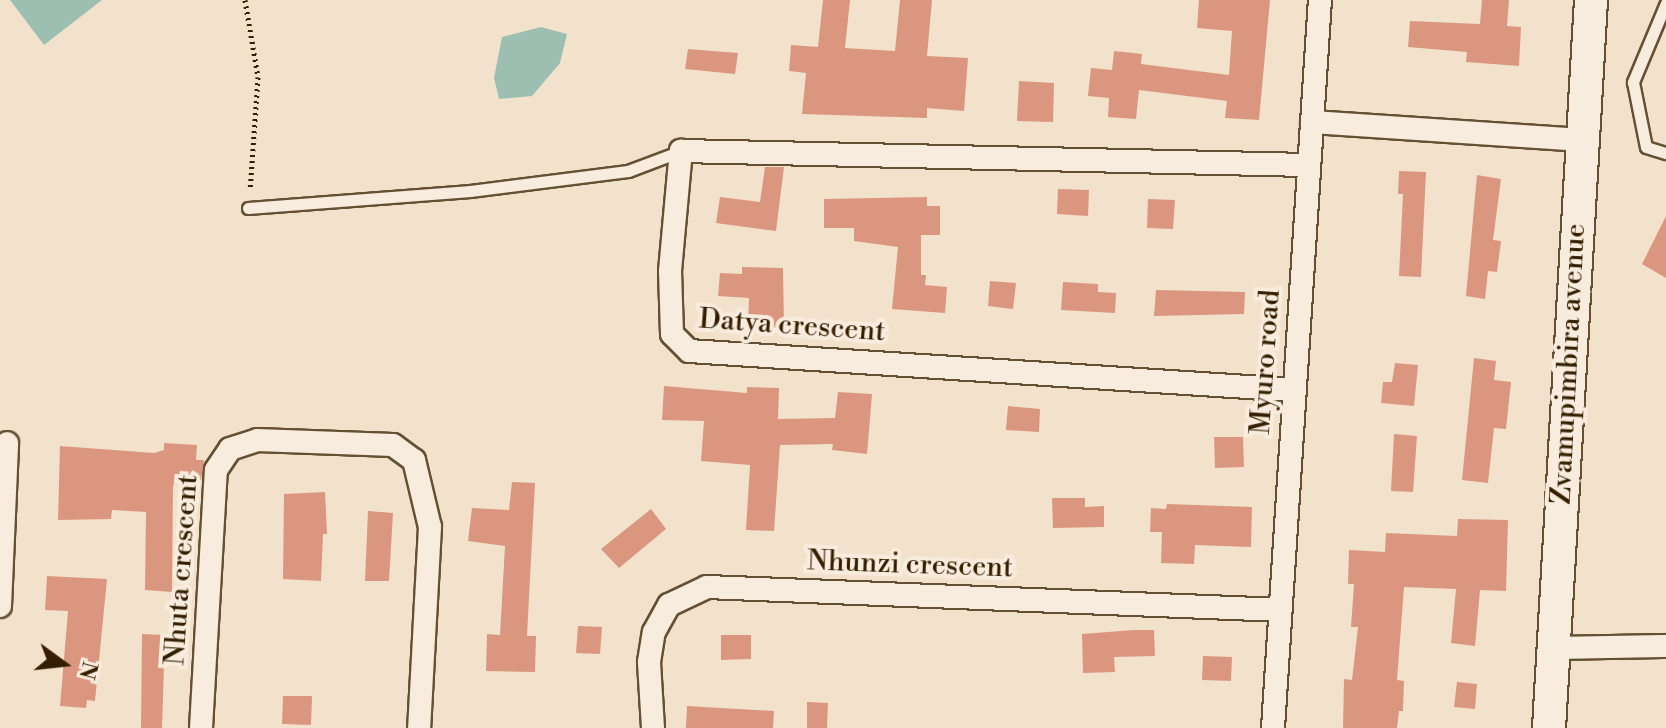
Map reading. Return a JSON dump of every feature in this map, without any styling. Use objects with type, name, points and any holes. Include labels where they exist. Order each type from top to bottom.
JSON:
[{"type":"street","name":"Myuro road","points":[[1273,728],[1320,0]]},
{"type":"street","name":"Zvamupimbira avenue","points":[[1549,728],[1591,0]]},
{"type":"street","points":[[1312,122],[1582,140]]},
{"type":"street","points":[[681,151],[1309,165]]},
{"type":"street","name":"Datya crescent","points":[[681,151],[670,271],[672,334],[689,351],[1294,390]]},
{"type":"street","name":"Nhuta crescent","points":[[201,728],[216,470],[230,449],[257,440],[393,445],[414,460],[430,527],[419,728]]},
{"type":"street","points":[[0,606],[7,443]]},
{"type":"street","name":"Nhunzi crescent","points":[[653,728],[649,662],[654,632],[669,605],[707,587],[1281,610]]},
{"type":"street","points":[[1552,648],[1666,646]]},
{"type":"lane","points":[[1666,3],[1633,82],[1646,147],[1666,153]]},
{"type":"lane","points":[[248,208],[470,191],[628,171],[681,151]]},
{"type":"path","points":[[245,0],[258,77],[248,208]]},
{"type":"shaded area","points":[[10,0],[102,0],[44,45]]},
{"type":"shaded area","points":[[541,27],[567,34],[560,63],[532,96],[499,99],[494,78],[502,37]]},
{"type":"building","points":[[823,0],[850,0],[845,48],[895,51],[900,0],[932,0],[927,56],[968,58],[964,111],[927,108],[927,118],[802,114],[806,73],[789,71],[791,45],[818,47]]},
{"type":"building","points":[[1199,0],[1270,0],[1259,120],[1225,118],[1227,101],[1139,90],[1136,119],[1108,117],[1109,98],[1088,96],[1091,68],[1112,70],[1114,51],[1142,54],[1141,64],[1229,75],[1232,31],[1197,28]]},
{"type":"building","points":[[1482,0],[1509,0],[1507,26],[1521,27],[1519,66],[1466,62],[1467,52],[1408,47],[1410,21],[1480,24]]},
{"type":"building","points":[[688,49],[738,53],[735,74],[685,69]]},
{"type":"building","points":[[1019,81],[1054,83],[1053,122],[1017,121]]},
{"type":"building","points":[[765,167],[784,167],[776,231],[716,223],[720,197],[760,202]]},
{"type":"building","points":[[1399,171],[1426,172],[1421,277],[1399,276],[1403,194],[1398,194]]},
{"type":"building","points":[[1477,175],[1501,179],[1493,240],[1501,241],[1497,272],[1488,271],[1485,299],[1466,296]]},
{"type":"building","points":[[1058,189],[1089,190],[1088,216],[1057,214]]},
{"type":"building","points":[[927,197],[927,206],[940,206],[940,235],[921,235],[921,275],[926,275],[925,285],[947,287],[945,313],[892,309],[898,247],[854,241],[854,228],[824,228],[824,199]]},
{"type":"building","points":[[1148,199],[1175,200],[1173,229],[1147,228]]},
{"type":"building","points":[[1666,216],[1666,278],[1642,264]]},
{"type":"building","points":[[742,267],[783,268],[784,328],[748,327],[749,298],[718,296],[720,273],[742,274]]},
{"type":"building","points":[[990,281],[1016,283],[1013,309],[988,306]]},
{"type":"building","points":[[1063,282],[1098,284],[1098,292],[1116,293],[1115,313],[1061,310]]},
{"type":"building","points":[[1156,290],[1245,292],[1244,314],[1154,316]]},
{"type":"building","points":[[1474,358],[1496,361],[1494,380],[1511,382],[1506,429],[1494,428],[1488,483],[1462,480]]},
{"type":"building","points":[[1395,363],[1418,365],[1414,406],[1381,403],[1383,382],[1392,382]]},
{"type":"building","points":[[664,386],[747,393],[747,387],[779,388],[778,419],[835,418],[838,392],[872,394],[867,454],[832,450],[833,444],[780,445],[774,531],[746,530],[750,465],[701,461],[704,421],[662,420]]},
{"type":"building","points":[[1008,406],[1040,409],[1039,432],[1006,430]]},
{"type":"building","points":[[1394,434],[1417,436],[1413,492],[1391,491]]},
{"type":"building","points":[[1214,437],[1243,437],[1244,467],[1215,468]]},
{"type":"building","points":[[164,443],[197,445],[196,460],[204,460],[201,480],[175,479],[173,487],[172,592],[145,590],[146,512],[112,510],[111,519],[58,520],[60,446],[154,453],[164,450]]},
{"type":"building","points":[[512,482],[535,483],[527,636],[536,636],[535,672],[486,671],[487,634],[500,635],[505,546],[468,541],[472,508],[509,510]]},
{"type":"building","points":[[325,492],[327,534],[323,534],[321,581],[283,579],[284,494]]},
{"type":"building","points":[[1052,498],[1085,498],[1085,507],[1104,506],[1104,527],[1053,528]]},
{"type":"building","points":[[1167,504],[1252,507],[1251,547],[1195,545],[1194,564],[1161,563],[1162,532],[1150,532],[1151,508],[1166,509]]},
{"type":"building","points":[[651,509],[666,529],[619,568],[601,549]]},
{"type":"building","points":[[368,511],[393,513],[389,581],[365,581]]},
{"type":"building","points":[[1458,519],[1508,520],[1506,591],[1480,590],[1475,646],[1451,643],[1456,589],[1404,587],[1397,680],[1404,681],[1403,711],[1399,711],[1397,728],[1343,728],[1344,679],[1352,680],[1358,627],[1351,627],[1354,584],[1348,584],[1349,550],[1385,552],[1386,533],[1457,536]]},
{"type":"building","points":[[47,576],[107,579],[95,701],[87,700],[86,708],[60,706],[68,611],[45,610]]},
{"type":"building","points":[[578,626],[602,627],[600,654],[576,653]]},
{"type":"building","points":[[1154,630],[1155,656],[1114,657],[1115,672],[1083,673],[1082,634]]},
{"type":"building","points":[[142,634],[165,635],[162,728],[141,728]]},
{"type":"building","points":[[721,635],[751,635],[751,659],[721,660]]},
{"type":"building","points":[[1203,656],[1232,657],[1231,681],[1202,680]]},
{"type":"building","points":[[1457,682],[1477,684],[1475,709],[1454,707]]},
{"type":"building","points":[[283,696],[312,696],[311,725],[282,724]]},
{"type":"building","points":[[807,702],[828,703],[827,728],[807,728]]},
{"type":"building","points":[[687,706],[774,711],[773,728],[686,728]]}]
